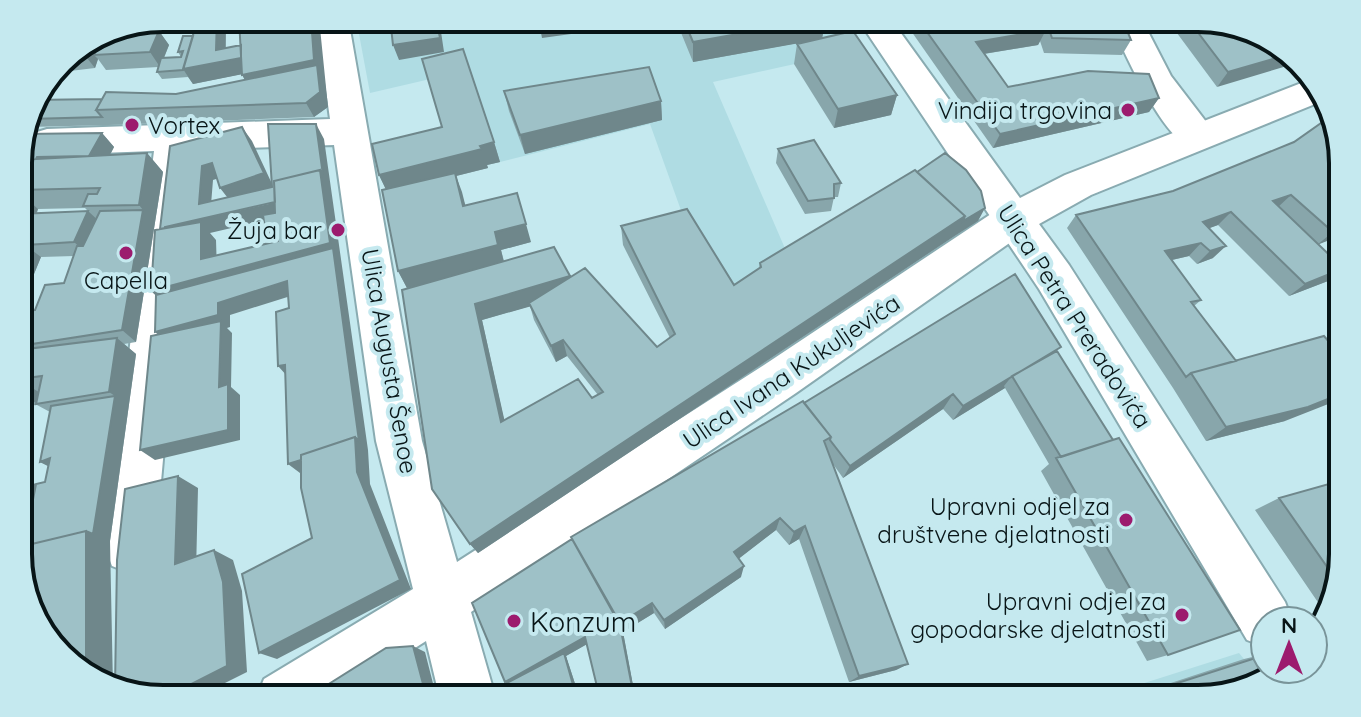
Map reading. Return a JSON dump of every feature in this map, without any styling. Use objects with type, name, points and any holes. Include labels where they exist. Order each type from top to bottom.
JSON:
[{"type":"street","name":"Ulica Augusta Šenoe","points":[[334,32],[399,441],[444,599],[465,685]]},
{"type":"street","name":"Ulica Petra Preradovića","points":[[883,32],[1054,277],[1256,605]]},
{"type":"street","points":[[1133,32],[1172,104],[1183,121],[1199,136]]},
{"type":"street","name":"Ulica Ivana Kukuljevića","points":[[306,685],[444,599],[780,379],[1014,219],[1078,185],[1309,93]]},
{"type":"street","points":[[34,142],[352,131]]},
{"type":"street","points":[[129,585],[130,539],[174,136]]},
{"type":"shaded area","points":[[359,32],[834,32],[849,52],[713,82],[790,260],[732,302],[687,227],[650,124],[500,162],[469,70],[370,93]]},
{"type":"shaded area","points":[[1239,653],[1244,659],[1222,682],[1138,685]]},
{"type":"building","points":[[194,32],[217,32],[216,50],[241,45],[241,58],[183,69]]},
{"type":"building","points":[[240,32],[312,32],[314,60],[242,75]]},
{"type":"building","points":[[392,32],[439,32],[440,38],[393,45]]},
{"type":"building","points":[[689,32],[748,32],[693,42]]},
{"type":"building","points":[[854,32],[897,95],[838,109],[797,44]]},
{"type":"building","points":[[927,32],[1034,32],[976,42],[1008,87],[1088,71],[1149,74],[1159,98],[1000,134]]},
{"type":"building","points":[[1050,32],[1128,32],[1131,40],[1052,38]]},
{"type":"building","points":[[1198,32],[1232,36],[1256,45],[1276,58],[1228,72]]},
{"type":"building","points":[[158,33],[150,52],[94,55],[113,42]]},
{"type":"building","points":[[183,36],[193,36],[183,70],[157,72],[161,58],[181,57],[183,51],[178,52]]},
{"type":"building","points":[[463,49],[494,142],[480,146],[482,149],[379,175],[372,144],[442,127],[422,59]]},
{"type":"building","points":[[317,65],[320,92],[306,103],[96,110],[106,92],[176,94]]},
{"type":"building","points":[[649,67],[661,101],[520,135],[504,91]]},
{"type":"building","points":[[102,99],[96,110],[102,117],[40,119],[48,100]]},
{"type":"building","points":[[1322,122],[1328,146],[1329,228],[1291,195],[1273,201],[1329,255],[1329,274],[1305,284],[1231,212],[1203,222],[1226,246],[1210,251],[1201,243],[1165,251],[1201,300],[1191,302],[1236,361],[1186,377],[1076,215],[1173,191],[1294,142]]},
{"type":"building","points":[[268,124],[316,124],[323,175],[320,170],[274,181],[275,202],[160,229],[170,146],[242,127],[264,173],[220,188],[212,163],[202,166],[199,204],[272,187]]},
{"type":"building","points":[[102,133],[89,156],[32,159],[35,134]]},
{"type":"building","points":[[814,140],[841,183],[834,184],[834,198],[808,201],[778,149]]},
{"type":"building","points":[[147,153],[139,205],[83,206],[88,194],[97,194],[100,188],[32,190],[32,159]]},
{"type":"building","points":[[945,153],[966,170],[981,191],[985,208],[963,221],[965,216],[917,172]]},
{"type":"building","points":[[320,170],[330,243],[151,291],[155,230],[201,222],[201,259],[278,241],[277,226],[265,229],[263,215],[275,213],[274,181]]},
{"type":"building","points":[[915,170],[965,216],[470,544],[432,489],[402,290],[554,247],[570,276],[475,304],[501,422],[578,379],[592,398],[603,392],[563,340],[551,346],[529,303],[585,268],[657,347],[675,334],[621,226],[687,209],[734,285],[761,267],[760,263]]},
{"type":"building","points":[[455,173],[463,206],[517,193],[526,224],[495,232],[498,245],[398,271],[382,190]]},
{"type":"building","points":[[143,210],[122,330],[32,344],[32,310],[35,310],[45,285],[64,283],[77,246],[83,246],[100,211]]},
{"type":"building","points":[[88,211],[74,242],[32,245],[32,213]]},
{"type":"building","points":[[333,248],[359,441],[355,437],[301,455],[301,460],[288,464],[285,365],[278,366],[276,312],[289,308],[287,281],[218,303],[218,315],[155,332],[156,295]]},
{"type":"building","points":[[1015,274],[1061,347],[963,406],[953,394],[850,466],[804,403]]},
{"type":"building","points":[[221,321],[219,387],[228,384],[228,430],[140,450],[151,336]]},
{"type":"building","points":[[1324,336],[1329,342],[1329,399],[1308,407],[1226,427],[1191,373]]},
{"type":"building","points":[[117,338],[109,392],[36,404],[42,376],[32,377],[32,348]]},
{"type":"building","points":[[1057,351],[1113,440],[1061,457],[1012,376]]},
{"type":"building","points":[[115,396],[93,534],[86,531],[32,544],[32,505],[36,484],[45,482],[50,458],[40,462],[51,406]]},
{"type":"building","points":[[803,401],[831,437],[824,441],[908,664],[859,676],[805,526],[794,532],[780,518],[734,552],[744,566],[664,620],[652,603],[620,623],[571,537]]},
{"type":"building","points":[[355,437],[357,472],[400,580],[259,653],[242,574],[312,538],[301,488],[301,455]]},
{"type":"building","points":[[1119,438],[1240,630],[1168,655],[1056,458]]},
{"type":"building","points":[[178,476],[175,564],[214,550],[223,582],[227,666],[190,685],[137,682],[115,676],[117,560],[125,489]]},
{"type":"building","points":[[1329,484],[1327,567],[1279,498]]},
{"type":"building","points":[[86,531],[86,660],[64,641],[45,612],[33,571],[32,544]]},
{"type":"building","points":[[572,539],[620,625],[632,685],[597,685],[585,637],[505,682],[472,603]]},
{"type":"building","points":[[413,646],[423,685],[327,685],[386,648]]},
{"type":"building","points":[[564,653],[573,685],[508,685]]},
{"type":"building","points":[[1249,660],[1249,675],[1207,685],[1171,685]]},
{"type":"place","name":"Vindija trgovina","points":[[1128,110]]},
{"type":"place","name":"Vortex","points":[[132,125]]},
{"type":"place","name":"Žuja bar","points":[[338,230]]},
{"type":"place","name":"Capella","points":[[126,253]]},
{"type":"place","name":"Upravni odjel za društvene djelatnosti","points":[[1126,520]]},
{"type":"place","name":"Upravni odjel za gopodarske djelatnosti","points":[[1182,615]]},
{"type":"place","name":"Konzum","points":[[514,621]]}]
